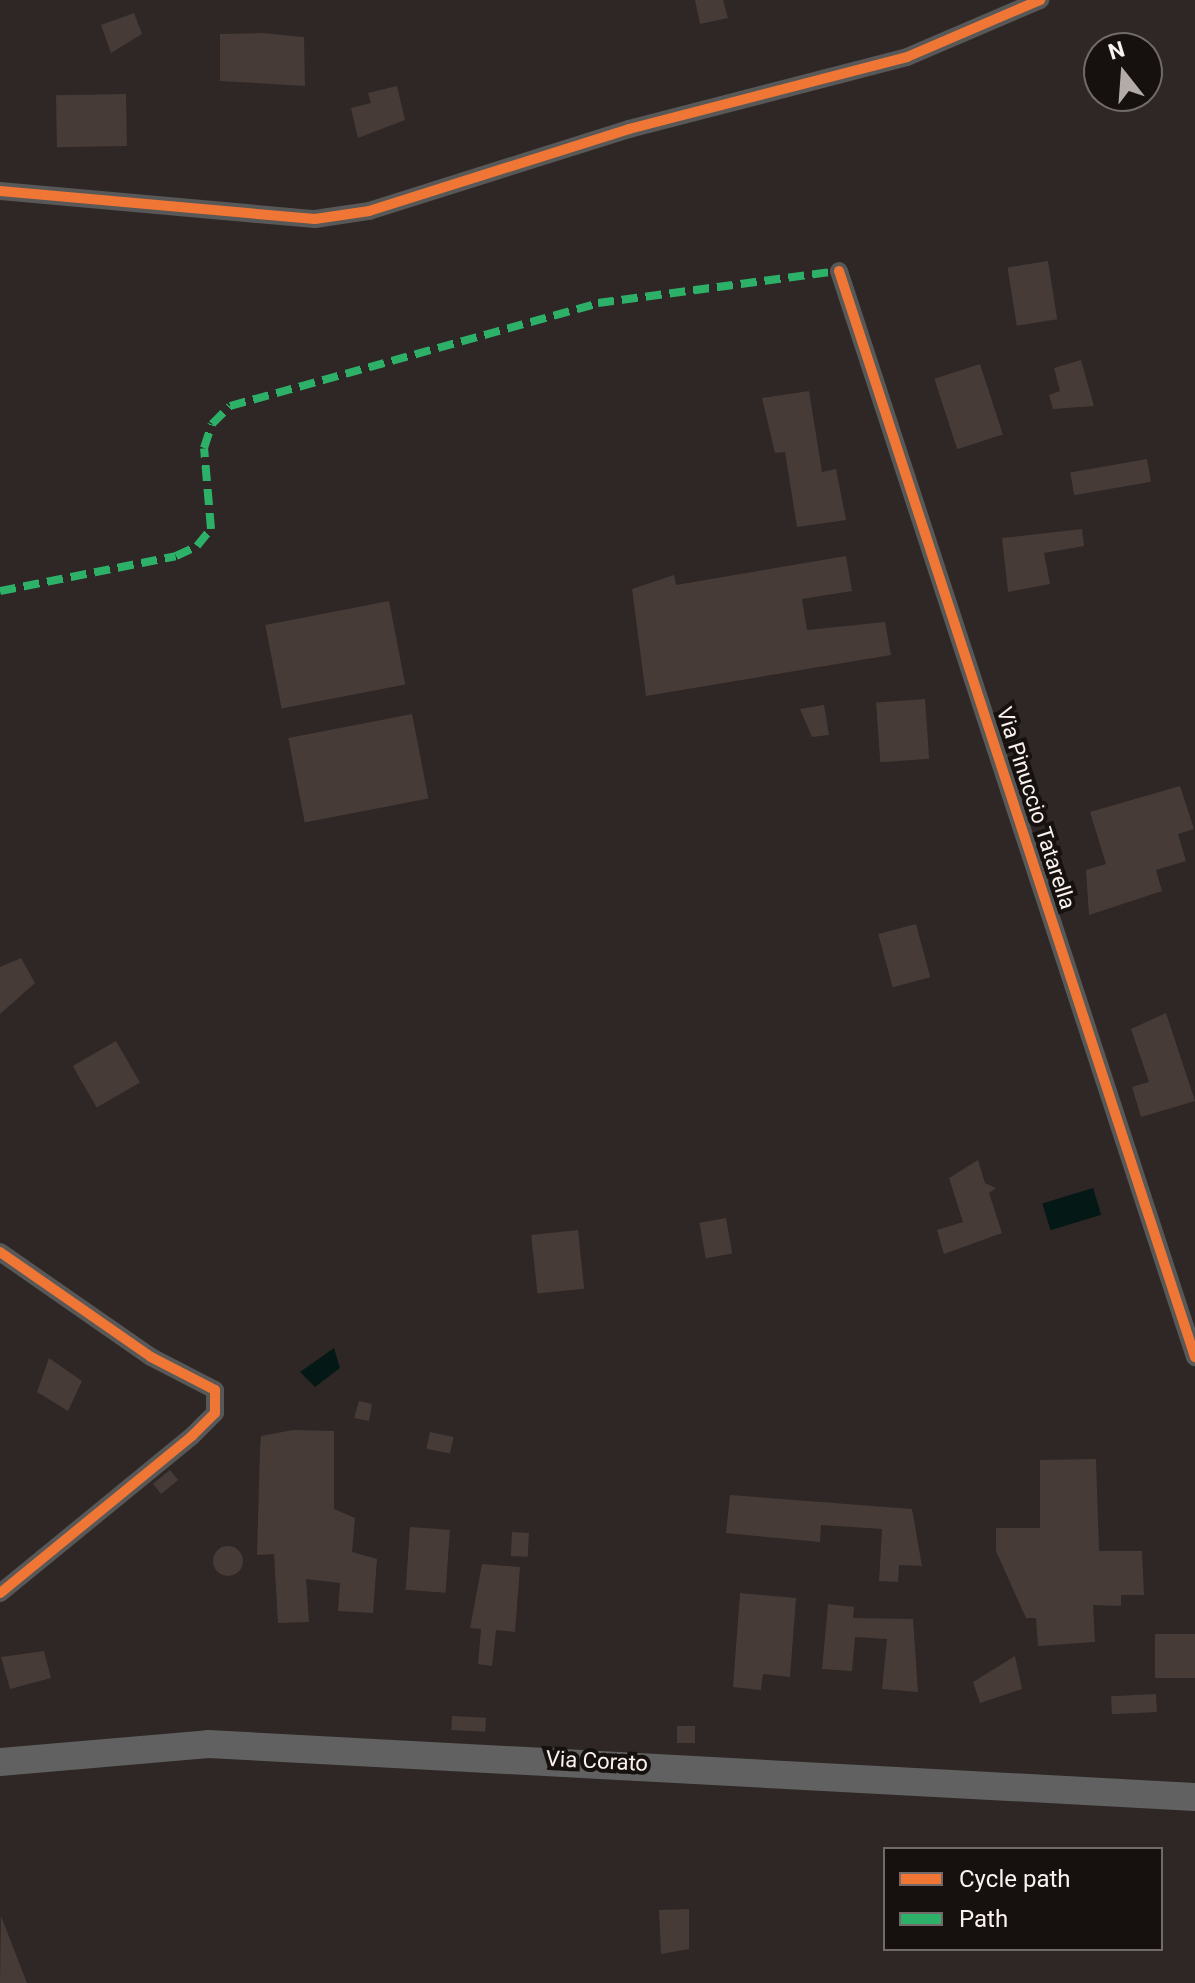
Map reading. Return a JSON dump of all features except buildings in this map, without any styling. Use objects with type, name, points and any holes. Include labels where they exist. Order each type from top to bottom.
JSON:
[{"type":"main road","name":"Via Corato","points":[[0,1762],[223,1744],[1195,1797]]},
{"type":"street","points":[[0,191],[300,218],[369,211],[629,129],[907,57],[1040,0]]},
{"type":"street","name":"Via Pinuccio Tatarella","points":[[839,271],[1195,1357]]},
{"type":"street","points":[[0,1252],[151,1357],[215,1390],[215,1413],[192,1436],[0,1593]]},
{"type":"water","points":[[1093,1188],[1101,1215],[1051,1230],[1042,1203]]},
{"type":"water","points":[[334,1348],[340,1368],[315,1387],[300,1372]]},
{"type":"marked path","points":[[0,591],[176,556],[197,546],[211,529],[204,448],[212,424],[230,406],[598,303],[839,271]]},
{"type":"cycle path","points":[[0,191],[315,219],[369,211],[629,129],[907,57],[1040,0]]},
{"type":"cycle path","points":[[839,271],[1195,1357]]},
{"type":"cycle path","points":[[0,1252],[151,1357],[215,1390],[215,1413],[192,1436],[0,1593]]}]
